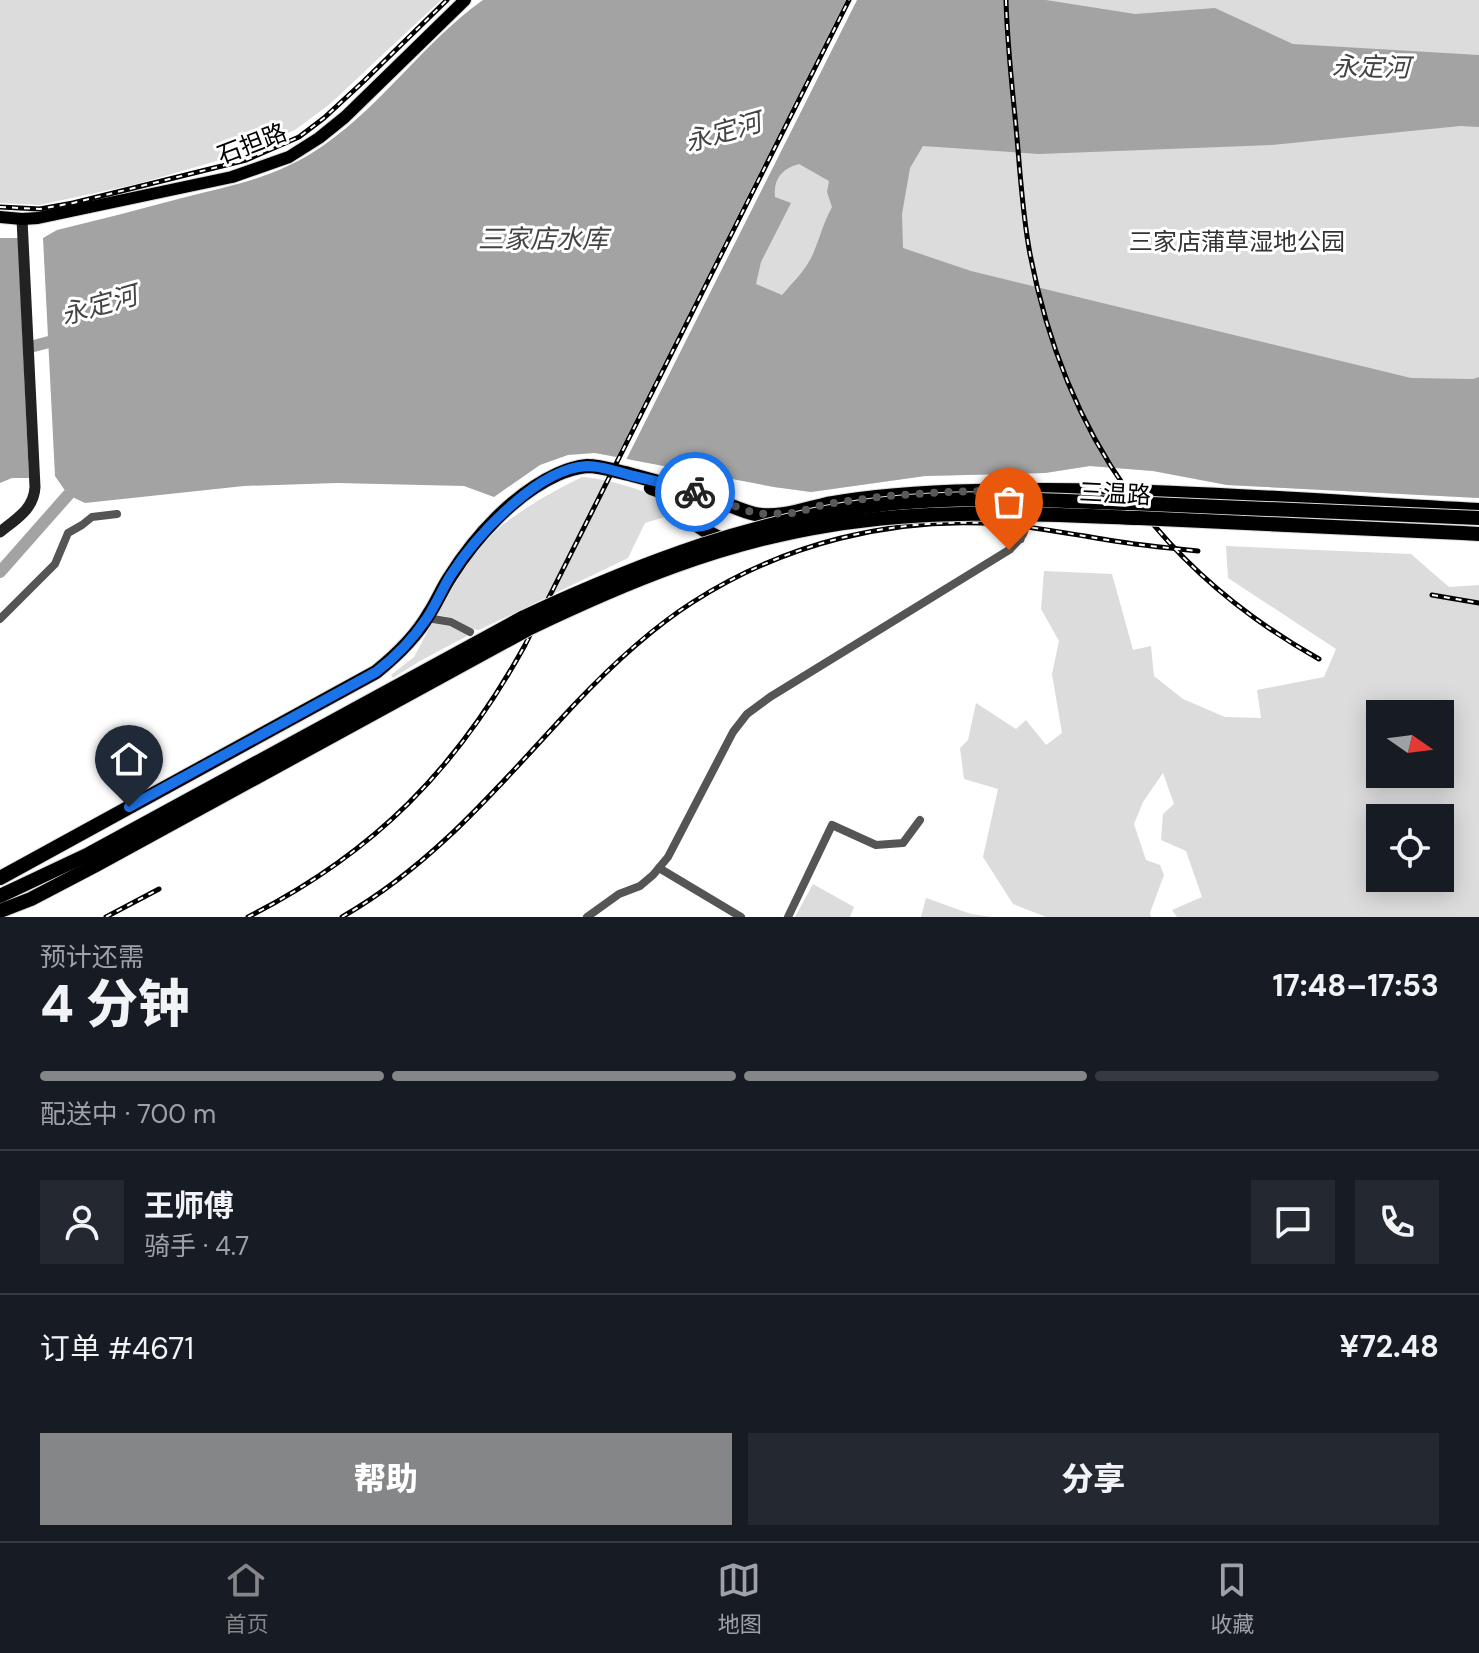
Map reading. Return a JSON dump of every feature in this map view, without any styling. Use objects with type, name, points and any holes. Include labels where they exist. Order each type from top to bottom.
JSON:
[{"type":"highway","name":"三温路","points":[[0,878],[376,672],[414,637],[465,554],[498,518],[518,499],[573,468],[603,468],[686,489],[757,514],[794,513],[826,504],[887,496],[1027,490],[1145,492],[1479,510]]},
{"type":"highway","name":"三温路","points":[[498,518],[557,481],[573,473],[587,471],[657,489],[673,498],[689,519],[705,532],[727,541],[747,541],[887,517],[1027,512],[1479,534]]},
{"type":"highway","points":[[0,897],[89,854],[524,617],[670,554],[751,530],[886,504],[994,499],[1312,509],[1479,518]]},
{"type":"highway","points":[[938,513],[993,512],[1312,525]]},
{"type":"highway","points":[[0,911],[31,899],[96,865],[528,629],[595,597],[674,565],[770,537]]},
{"type":"highway","points":[[0,897],[43,872],[74,837]]},
{"type":"main road","name":"石担路","points":[[0,217],[38,218],[232,177],[289,157],[345,117],[465,0]]},
{"type":"street","points":[[0,532],[24,512],[35,496],[22,219]]},
{"type":"street","points":[[587,917],[619,894],[640,886],[668,857],[733,732],[747,714],[1009,550],[1026,530],[1027,490]]},
{"type":"street","points":[[0,619],[55,564],[68,533],[92,517],[117,514]]},
{"type":"street","points":[[427,618],[451,622],[470,632]]},
{"type":"street","points":[[788,917],[832,825],[876,845],[903,843],[920,820]]},
{"type":"street","points":[[659,868],[741,917]]},
{"type":"green space","points":[[0,0],[441,0],[330,104],[295,130],[220,160],[137,184],[39,205],[0,203]]},
{"type":"green space","name":"三家店蒲草湿地公园","points":[[864,0],[1479,0],[1479,498],[1227,485],[1153,471],[1090,466],[1045,473],[925,476],[811,492],[633,460]]},
{"type":"green space","points":[[582,477],[613,482],[651,494],[667,503],[674,514],[645,523],[628,558],[479,630],[453,618],[437,615],[488,538],[516,515]]},
{"type":"green space","points":[[1226,546],[1411,554],[1449,587],[1479,585],[1479,917],[1177,917],[1172,910],[1202,897],[1186,851],[1161,840],[1163,814],[1174,804],[1163,773],[1143,802],[1134,824],[1146,860],[1160,865],[1164,875],[1151,917],[1046,917],[1013,904],[983,857],[998,789],[964,779],[960,748],[968,740],[976,703],[1016,729],[1026,720],[1046,745],[1062,733],[1052,674],[1059,641],[1041,609],[1044,571],[1112,574],[1133,650],[1151,646],[1154,676],[1183,699],[1225,717],[1261,718],[1257,690],[1324,677],[1336,649],[1228,578]]},
{"type":"green space","points":[[432,623],[454,627],[469,635],[393,678],[391,675],[414,657]]},
{"type":"green space","points":[[813,884],[854,907],[850,917],[795,917]]},
{"type":"green space","points":[[926,898],[971,914],[992,917],[921,917]]},
{"type":"water","name":"三家店水库","points":[[483,0],[1046,0],[1135,14],[1215,8],[1293,44],[1479,55],[1479,127],[1460,126],[1272,145],[1039,154],[923,146],[910,168],[902,214],[903,248],[971,271],[1411,378],[1479,377],[1479,498],[1227,485],[1153,471],[1090,466],[1045,473],[925,476],[811,492],[595,453],[568,455],[540,465],[494,497],[464,486],[337,483],[244,486],[85,503],[68,495],[55,476],[43,238],[57,230],[238,184],[290,165],[345,129]],"holes":[[[799,164],[829,181],[827,192],[832,207],[807,265],[782,295],[756,284],[761,262],[791,203],[775,197],[780,176],[788,168]]]},
{"type":"water","points":[[0,238],[18,238],[29,478],[12,478],[0,483]]},
{"type":"pier","points":[[846,0],[857,0],[625,462],[615,460]]},
{"type":"waterway","name":"永定河","points":[[0,355],[64,338]]},
{"type":"waterway","points":[[0,572],[68,495]]},
{"type":"railway","points":[[0,207],[40,209],[73,203],[246,160],[299,137],[364,81],[447,0]]},
{"type":"railway","points":[[248,917],[335,865],[373,836],[441,769],[499,690],[525,645],[849,0]]},
{"type":"railway","points":[[1006,0],[1030,254],[1046,320],[1067,381],[1094,438],[1127,491],[1166,539],[1211,583],[1262,623],[1319,659]]},
{"type":"railway","points":[[342,917],[376,896],[437,847],[588,691],[646,637],[693,602],[764,564],[840,538],[880,530],[960,523],[1014,525],[1198,551]]},
{"type":"railway","points":[[1432,595],[1479,603]]},
{"type":"railway","points":[[106,917],[159,889]]},
{"type":"way so far","points":[[695,492],[757,514],[794,513],[826,504],[887,496],[1027,490],[1026,530],[1009,550]]},
{"type":"route","points":[[129,807],[376,672],[414,637],[465,554],[518,499],[537,486],[573,468],[587,466],[695,492]]}]
